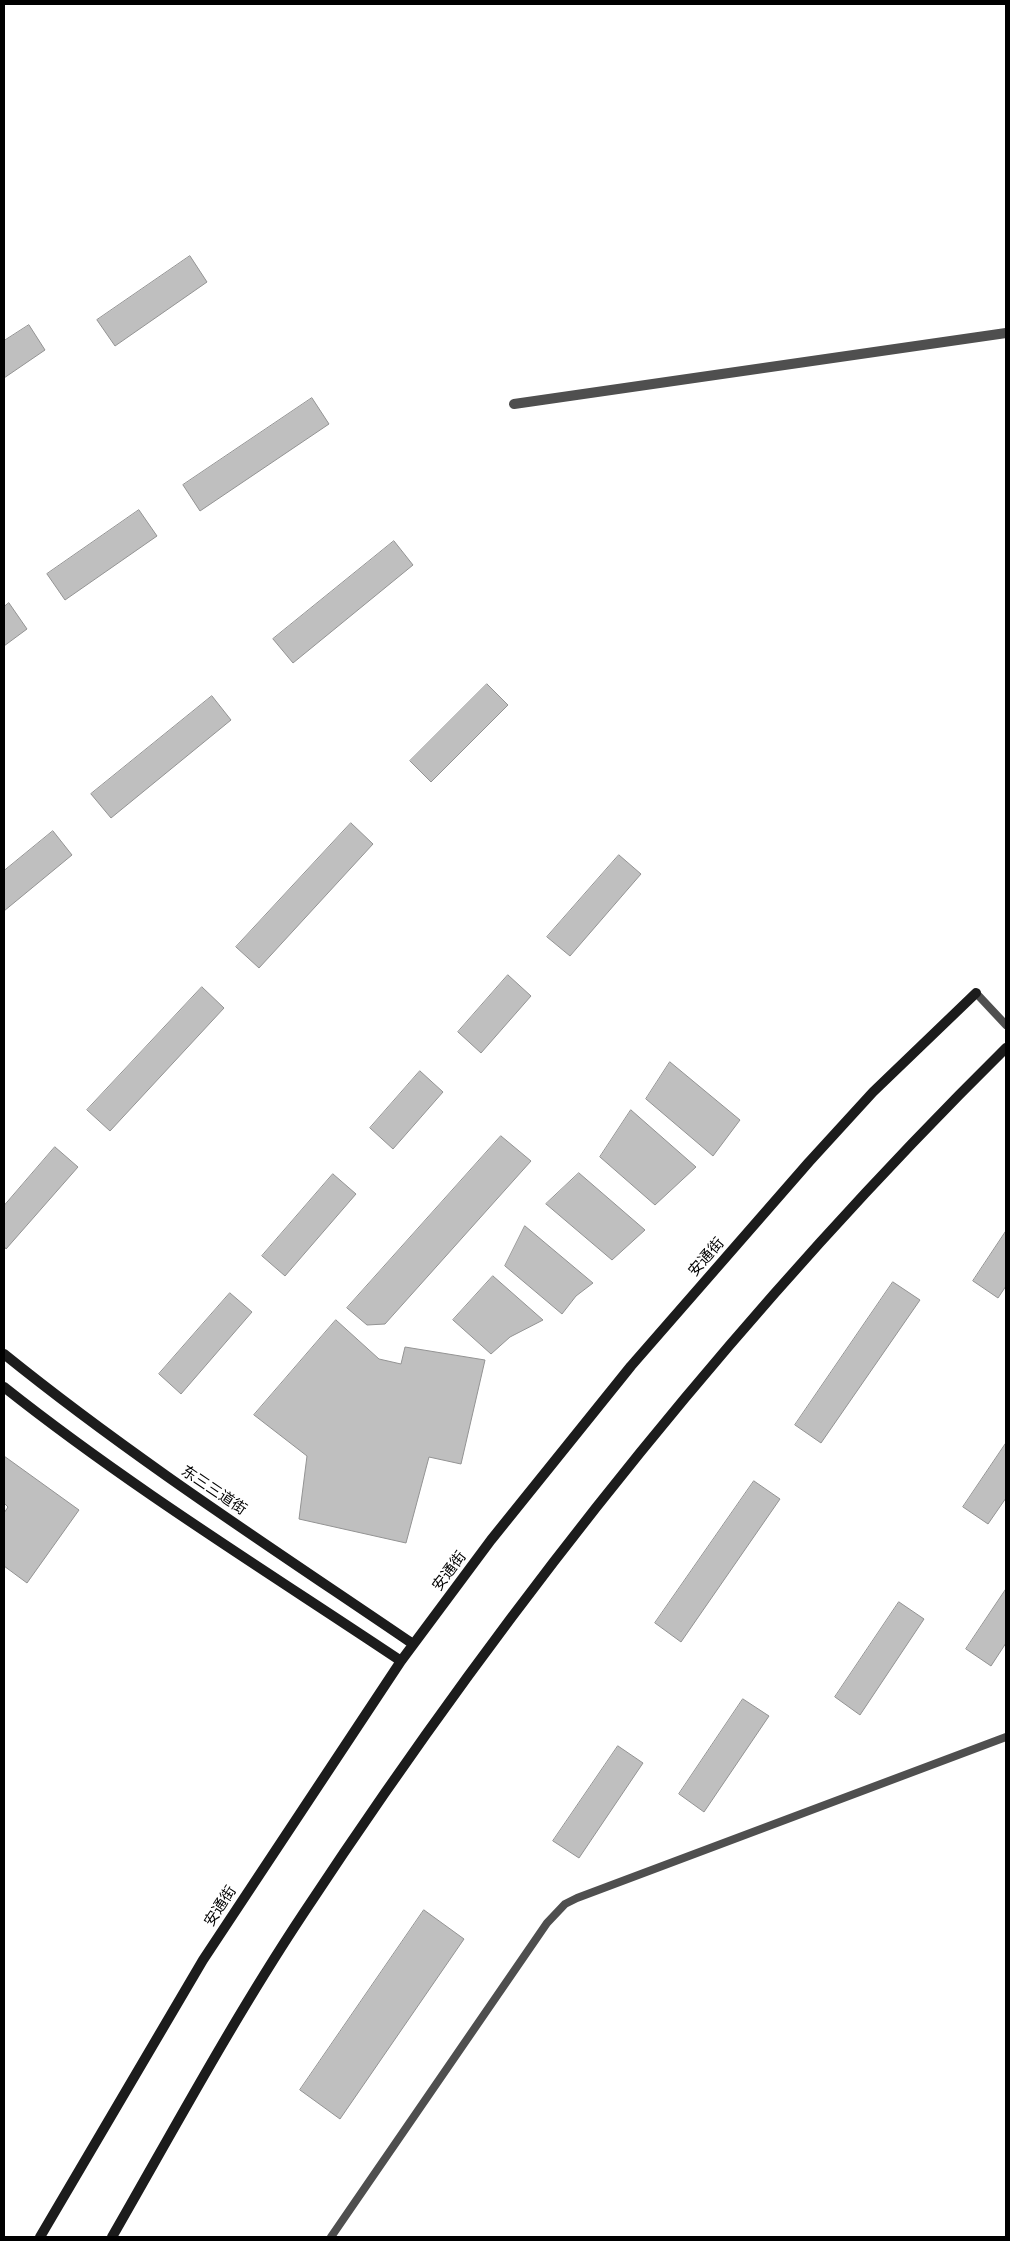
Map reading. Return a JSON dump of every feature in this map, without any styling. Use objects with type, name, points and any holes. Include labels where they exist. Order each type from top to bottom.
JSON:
[{"type":"main road","name":"安通街","points":[[40,2237],[203,1960],[413,1644],[557,1456],[644,1350],[873,1092],[976,993]]},
{"type":"main road","points":[[112,2237],[300,1917],[396,1776],[564,1546],[670,1414],[850,1208],[1006,1048]]},
{"type":"main road","name":"东三三道街","points":[[4,1354],[62,1400],[149,1463],[413,1644]]},
{"type":"main road","points":[[4,1387],[51,1425],[133,1483],[401,1661]]},
{"type":"street","points":[[514,404],[1006,333]]},
{"type":"lane","points":[[976,993],[1006,1025]]},
{"type":"lane","points":[[331,2237],[547,1923],[565,1904],[576,1898],[1006,1737]]},
{"type":"building","points":[[190,256],[207,282],[115,346],[97,320]]},
{"type":"building","points":[[29,325],[45,350],[4,378],[4,341]]},
{"type":"building","points":[[312,398],[329,424],[200,511],[183,485]]},
{"type":"building","points":[[139,510],[157,536],[65,600],[47,574]]},
{"type":"building","points":[[394,541],[413,565],[293,663],[273,639]]},
{"type":"building","points":[[9,603],[27,629],[4,646],[4,607]]},
{"type":"building","points":[[487,684],[508,705],[431,782],[410,761]]},
{"type":"building","points":[[212,696],[231,720],[111,818],[91,794]]},
{"type":"building","points":[[351,823],[373,844],[259,968],[236,947]]},
{"type":"building","points":[[53,831],[72,855],[4,911],[4,871]]},
{"type":"building","points":[[619,855],[641,874],[570,956],[547,937]]},
{"type":"building","points":[[508,975],[531,996],[481,1053],[458,1032]]},
{"type":"building","points":[[202,987],[224,1008],[110,1131],[87,1110]]},
{"type":"building","points":[[670,1062],[740,1120],[713,1156],[646,1099]]},
{"type":"building","points":[[420,1071],[443,1092],[393,1149],[370,1128]]},
{"type":"building","points":[[631,1110],[696,1167],[655,1205],[600,1157]]},
{"type":"building","points":[[501,1136],[531,1161],[385,1324],[367,1325],[347,1308]]},
{"type":"building","points":[[55,1147],[78,1167],[6,1249],[4,1246],[4,1206]]},
{"type":"building","points":[[579,1173],[645,1230],[612,1260],[546,1204]]},
{"type":"building","points":[[333,1174],[356,1194],[285,1276],[262,1256]]},
{"type":"building","points":[[525,1226],[593,1283],[576,1296],[562,1314],[505,1266]]},
{"type":"building","points":[[1006,1231],[1006,1286],[998,1298],[973,1281]]},
{"type":"building","points":[[493,1276],[543,1320],[510,1337],[491,1354],[453,1320]]},
{"type":"building","points":[[893,1282],[920,1300],[821,1443],[795,1425]]},
{"type":"building","points":[[230,1293],[252,1312],[181,1394],[159,1374]]},
{"type":"building","points":[[336,1320],[379,1359],[401,1364],[405,1347],[485,1360],[461,1464],[429,1457],[406,1543],[299,1519],[307,1456],[254,1415]]},
{"type":"building","points":[[1006,1443],[1006,1498],[988,1524],[963,1507]]},
{"type":"building","points":[[4,1456],[79,1510],[27,1583],[4,1566],[4,1513],[8,1507],[4,1503]]},
{"type":"building","points":[[754,1481],[780,1499],[681,1642],[655,1623]]},
{"type":"building","points":[[1006,1589],[1006,1643],[991,1666],[966,1649]]},
{"type":"building","points":[[899,1602],[924,1619],[860,1715],[835,1697]]},
{"type":"building","points":[[743,1699],[769,1716],[704,1812],[679,1794]]},
{"type":"building","points":[[618,1746],[643,1763],[579,1858],[553,1841]]},
{"type":"building","points":[[424,1910],[464,1939],[340,2119],[300,2090]]}]
